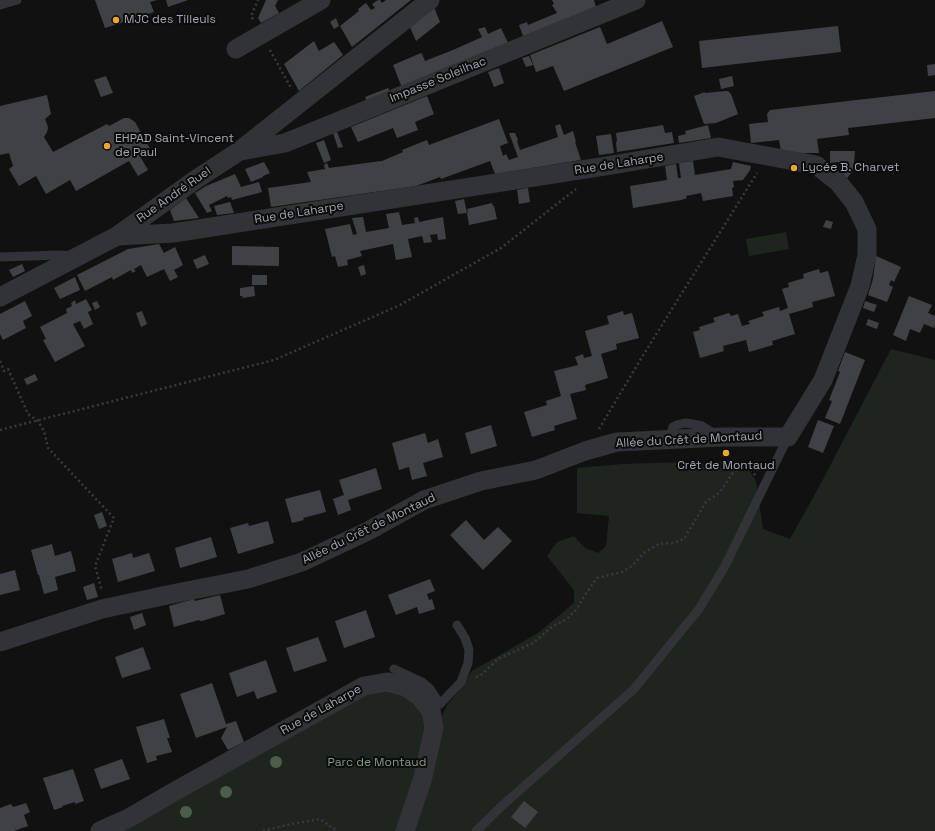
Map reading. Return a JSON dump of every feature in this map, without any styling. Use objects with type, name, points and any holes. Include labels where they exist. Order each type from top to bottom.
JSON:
[{"type":"street","points":[[236,50],[321,0]]},
{"type":"street","name":"Rue André Ruel","points":[[0,296],[117,236],[195,180],[238,152],[430,0]]},
{"type":"street","name":"Impasse Soleilhac","points":[[238,152],[285,143],[636,0]]},
{"type":"street","name":"Rue de Laharpe","points":[[117,236],[173,233],[718,148],[816,165],[838,182],[854,202],[867,229],[867,255],[860,286],[823,380],[788,437]]},
{"type":"street","name":"Allée du Crêt de Montaud","points":[[0,642],[106,608],[248,579],[302,562],[368,531],[424,500],[481,481],[536,470],[585,451],[617,442],[722,437],[788,437]]},
{"type":"street","name":"Rue de Laharpe","points":[[100,831],[129,818],[364,686],[387,682],[406,687],[435,707]]},
{"type":"street","points":[[405,831],[422,781],[434,728],[435,707]]},
{"type":"lane","points":[[0,5],[16,0]]},
{"type":"lane","points":[[0,257],[59,255],[77,256]]},
{"type":"lane","points":[[476,831],[504,804],[634,689],[699,609],[725,566],[788,437]]},
{"type":"lane","points":[[394,669],[422,682],[430,689],[435,707],[461,682],[468,663],[469,650],[465,638],[457,625]]},
{"type":"path","points":[[262,34],[300,103]]},
{"type":"path","points":[[585,451],[758,172]]},
{"type":"path","points":[[0,430],[274,360],[400,305],[501,248],[582,185]]},
{"type":"path","points":[[0,361],[4,371],[8,370],[28,414],[38,420],[44,431],[48,448],[114,518],[95,566],[106,608]]},
{"type":"path","points":[[461,682],[481,676],[498,659],[533,643],[553,626],[567,619],[577,609],[597,578],[622,572],[632,566],[645,552],[659,544],[673,543],[684,539],[706,502],[720,492],[733,473],[746,464],[757,477],[763,488]]},
{"type":"path","points":[[263,831],[320,819],[337,831]]},
{"type":"green space","points":[[786,232],[789,249],[749,256],[746,239]]},
{"type":"green space","name":"Parc de Montaud","points":[[891,349],[935,360],[935,831],[120,831],[355,696],[391,689],[404,695],[439,723],[447,705],[459,691],[472,671],[538,633],[574,603],[574,590],[547,556],[557,542],[574,536],[585,548],[598,553],[606,546],[609,516],[577,513],[577,468],[623,464],[689,462],[747,467],[756,481],[763,529],[790,539]]},
{"type":"building","name":"MJC des Tilleuls","points":[[95,0],[157,0],[150,2],[154,12],[105,28]]},
{"type":"building","name":"MJC des Tilleuls","points":[[166,0],[188,0],[168,7]]},
{"type":"building","points":[[266,0],[278,0],[275,6],[279,13],[261,23],[258,18]]},
{"type":"building","points":[[378,0],[382,3],[386,0],[411,0],[352,47],[340,26],[359,11],[358,9],[366,3],[371,10],[375,8],[372,4]]},
{"type":"building","points":[[552,0],[594,0],[596,7],[525,41],[519,25],[527,22],[528,25],[557,13],[552,5],[554,4]]},
{"type":"building","points":[[434,7],[440,22],[416,41],[410,27]]},
{"type":"building","points":[[336,18],[339,26],[334,29],[330,22]]},
{"type":"building","points":[[662,21],[673,47],[564,91],[553,66],[536,72],[530,55],[600,27],[607,44]]},
{"type":"building","points":[[838,26],[841,52],[702,68],[699,41]]},
{"type":"building","points":[[485,27],[488,34],[501,28],[510,47],[403,90],[393,65],[421,53],[425,61],[453,50],[482,37],[478,29]]},
{"type":"building","points":[[314,41],[319,51],[334,42],[343,55],[299,91],[284,64]]},
{"type":"building","points":[[529,56],[533,65],[526,67],[522,58]]},
{"type":"building","points":[[935,64],[935,75],[928,76],[927,65]]},
{"type":"building","points":[[499,68],[504,83],[494,87],[488,72]]},
{"type":"building","points":[[106,76],[113,93],[101,97],[94,80]]},
{"type":"building","points":[[732,76],[734,86],[721,89],[719,79]]},
{"type":"building","points":[[388,88],[391,94],[368,104],[365,97]]},
{"type":"building","points":[[728,91],[731,94],[738,114],[716,123],[704,124],[694,96],[705,92]]},
{"type":"building","points":[[935,91],[935,118],[848,128],[849,135],[817,139],[819,153],[792,153],[781,151],[779,140],[751,143],[749,124],[768,122],[767,114],[770,110]]},
{"type":"building","name":"EHPAD Saint-Vincent de Paul","points":[[47,95],[51,114],[45,119],[48,128],[44,137],[53,152],[107,124],[109,126],[124,118],[129,118],[135,122],[152,152],[141,158],[148,170],[138,176],[129,161],[76,191],[70,180],[46,194],[36,176],[19,186],[9,169],[13,166],[9,153],[0,155],[0,106]]},
{"type":"building","points":[[427,96],[434,114],[415,122],[418,130],[397,138],[393,128],[358,142],[351,127]]},
{"type":"building","points":[[499,119],[508,143],[500,146],[503,156],[506,154],[509,160],[518,157],[509,133],[515,133],[520,150],[558,137],[555,126],[560,124],[564,135],[573,131],[581,160],[495,174],[490,161],[441,179],[440,177],[416,186],[271,207],[268,188],[311,182],[307,172],[325,169],[324,165],[327,163],[329,168],[382,161],[403,152],[402,150],[427,140],[429,145]]},
{"type":"building","points":[[663,125],[665,133],[672,132],[674,143],[617,152],[616,133]]},
{"type":"building","points":[[708,125],[711,138],[679,143],[678,136],[686,134],[685,131]]},
{"type":"building","points":[[337,132],[343,147],[338,148],[333,133]]},
{"type":"building","points":[[611,134],[614,153],[599,155],[596,136]]},
{"type":"building","points":[[324,140],[331,160],[324,163],[316,143]]},
{"type":"building","points":[[830,151],[855,151],[852,172],[847,178],[838,169],[842,168],[843,164],[839,164],[839,162],[830,163]]},
{"type":"building","points":[[693,161],[695,175],[731,169],[733,162],[751,166],[743,180],[733,181],[733,196],[703,201],[701,193],[686,196],[687,198],[681,200],[633,208],[630,186],[667,180],[665,166],[676,164],[678,178],[681,178],[679,163]]},
{"type":"building","points":[[264,162],[270,173],[251,182],[245,169]]},
{"type":"building","points":[[235,174],[241,187],[259,182],[262,192],[232,200],[231,197],[228,198],[227,196],[209,205],[212,211],[207,213],[195,193],[206,186]]},
{"type":"building","points":[[528,188],[530,202],[519,204],[517,190]]},
{"type":"building","points":[[186,198],[199,218],[174,221],[170,210]]},
{"type":"building","points":[[464,199],[467,213],[458,214],[455,201]]},
{"type":"building","points":[[230,202],[234,213],[217,215],[214,206]]},
{"type":"building","points":[[492,203],[497,219],[469,225],[467,209]]},
{"type":"building","points":[[399,212],[402,225],[415,223],[414,218],[418,217],[419,222],[443,217],[446,239],[438,240],[437,234],[430,235],[432,242],[424,243],[422,236],[408,239],[412,257],[396,260],[393,244],[360,251],[362,256],[347,260],[348,265],[338,267],[335,256],[332,257],[325,229],[350,224],[353,235],[357,234],[352,218],[363,217],[366,232],[389,228],[386,214]]},
{"type":"building","points":[[826,220],[833,222],[831,229],[823,227]]},
{"type":"building","points":[[159,244],[164,253],[175,247],[183,265],[174,270],[178,277],[170,281],[164,269],[147,277],[141,265],[134,269],[136,271],[132,273],[131,270],[113,280],[112,277],[85,291],[77,275],[128,249]]},
{"type":"building","points":[[232,246],[279,247],[279,266],[232,265]]},
{"type":"building","points":[[205,255],[209,264],[197,269],[193,260]]},
{"type":"building","points":[[876,256],[901,267],[894,282],[891,280],[889,285],[893,287],[887,302],[868,295],[873,279]]},
{"type":"building","points":[[22,264],[25,271],[13,277],[9,270]]},
{"type":"building","points":[[364,265],[366,274],[361,276],[358,267]]},
{"type":"building","points":[[819,269],[820,273],[828,271],[835,296],[812,302],[813,307],[789,314],[795,334],[772,341],[773,345],[749,352],[746,340],[723,346],[724,351],[700,358],[693,332],[700,330],[699,327],[715,322],[713,318],[729,313],[731,316],[738,314],[742,326],[750,324],[748,321],[764,316],[762,312],[779,307],[780,311],[788,308],[782,289],[789,287],[788,283],[804,278],[803,274]]},
{"type":"building","points":[[252,275],[267,275],[267,285],[252,285]]},
{"type":"building","points":[[75,277],[80,290],[60,299],[54,288]]},
{"type":"building","points":[[254,286],[255,296],[243,298],[240,296],[240,288]]},
{"type":"building","points":[[909,296],[932,305],[928,313],[935,316],[935,325],[934,328],[924,324],[920,333],[910,329],[906,341],[893,335]]},
{"type":"building","points":[[86,299],[92,310],[88,312],[93,324],[84,329],[80,321],[73,324],[85,346],[55,362],[43,340],[46,339],[40,327],[67,313],[66,309],[72,306],[71,303],[75,300],[76,304]]},
{"type":"building","points":[[25,301],[32,316],[23,321],[26,328],[3,340],[0,334],[0,314]]},
{"type":"building","points":[[97,301],[100,307],[95,310],[92,303]]},
{"type":"building","points":[[865,301],[877,305],[874,312],[863,308]]},
{"type":"building","points":[[142,311],[147,324],[141,327],[136,313]]},
{"type":"building","points":[[623,311],[624,315],[632,313],[639,338],[616,344],[617,349],[601,354],[608,378],[585,385],[586,390],[570,394],[577,419],[554,426],[555,430],[532,437],[524,412],[547,405],[546,401],[561,396],[554,371],[578,365],[575,357],[583,354],[584,358],[592,356],[585,331],[609,324],[607,316]]},
{"type":"building","points":[[868,319],[879,323],[877,329],[866,325]]},
{"type":"building","points":[[845,352],[865,360],[840,424],[825,418],[832,401],[829,400],[840,372],[838,371]]},
{"type":"building","points":[[35,374],[38,380],[27,385],[24,379]]},
{"type":"building","points":[[818,420],[834,426],[823,453],[808,447]]},
{"type":"building","points":[[491,425],[497,446],[471,454],[465,433]]},
{"type":"building","points":[[425,433],[428,443],[438,439],[443,457],[423,463],[427,476],[412,480],[409,467],[399,470],[392,443]]},
{"type":"building","points":[[376,468],[382,489],[348,500],[351,510],[338,515],[333,499],[344,495],[339,480]]},
{"type":"building","points":[[320,490],[326,512],[303,518],[304,520],[292,523],[285,499]]},
{"type":"building","points":[[102,512],[107,526],[99,529],[94,515]]},
{"type":"building","points":[[466,520],[484,540],[498,527],[512,541],[483,570],[450,535]]},
{"type":"building","points":[[268,521],[274,543],[238,554],[230,528],[248,523],[249,526]]},
{"type":"building","points":[[211,537],[217,557],[180,568],[175,548]]},
{"type":"building","points":[[52,544],[55,556],[71,551],[76,571],[55,577],[58,590],[44,594],[31,550]]},
{"type":"building","points":[[132,553],[133,558],[149,553],[155,571],[118,582],[112,559]]},
{"type":"building","points":[[15,570],[20,590],[0,595],[0,574]]},
{"type":"building","points":[[430,579],[435,591],[427,594],[429,600],[432,599],[435,609],[419,614],[417,607],[396,615],[388,595]]},
{"type":"building","points":[[94,583],[98,597],[87,600],[83,587]]},
{"type":"building","points":[[220,595],[225,614],[174,627],[169,606],[194,599],[195,601]]},
{"type":"building","points":[[366,610],[375,637],[344,648],[335,621]]},
{"type":"building","points":[[142,613],[146,625],[134,630],[130,617]]},
{"type":"building","points":[[318,637],[327,661],[294,672],[286,648]]},
{"type":"building","points":[[143,647],[151,669],[122,678],[115,657]]},
{"type":"building","points":[[266,660],[277,692],[257,699],[254,691],[237,697],[229,673]]},
{"type":"building","points":[[212,683],[226,724],[236,721],[244,742],[228,750],[221,738],[227,727],[196,738],[180,694]]},
{"type":"building","points":[[164,719],[170,738],[167,738],[172,752],[156,756],[157,760],[147,763],[136,727]]},
{"type":"building","points":[[122,759],[130,779],[101,789],[94,769]]},
{"type":"building","points":[[73,769],[84,801],[75,804],[75,802],[54,810],[43,778]]},
{"type":"building","points":[[524,801],[538,812],[525,828],[511,817]]},
{"type":"building","points":[[26,803],[30,812],[24,815],[28,826],[14,831],[0,831],[0,808],[11,804],[13,807]]},
{"type":"place","name":"MJC des Tilleuls","points":[[116,20]]},
{"type":"place","name":"EHPAD Saint-Vincent de Paul","points":[[107,146]]},
{"type":"place","name":"Lycée B. Charvet","points":[[794,168]]},
{"type":"place","name":"Crêt de Montaud","points":[[726,453]]}]
